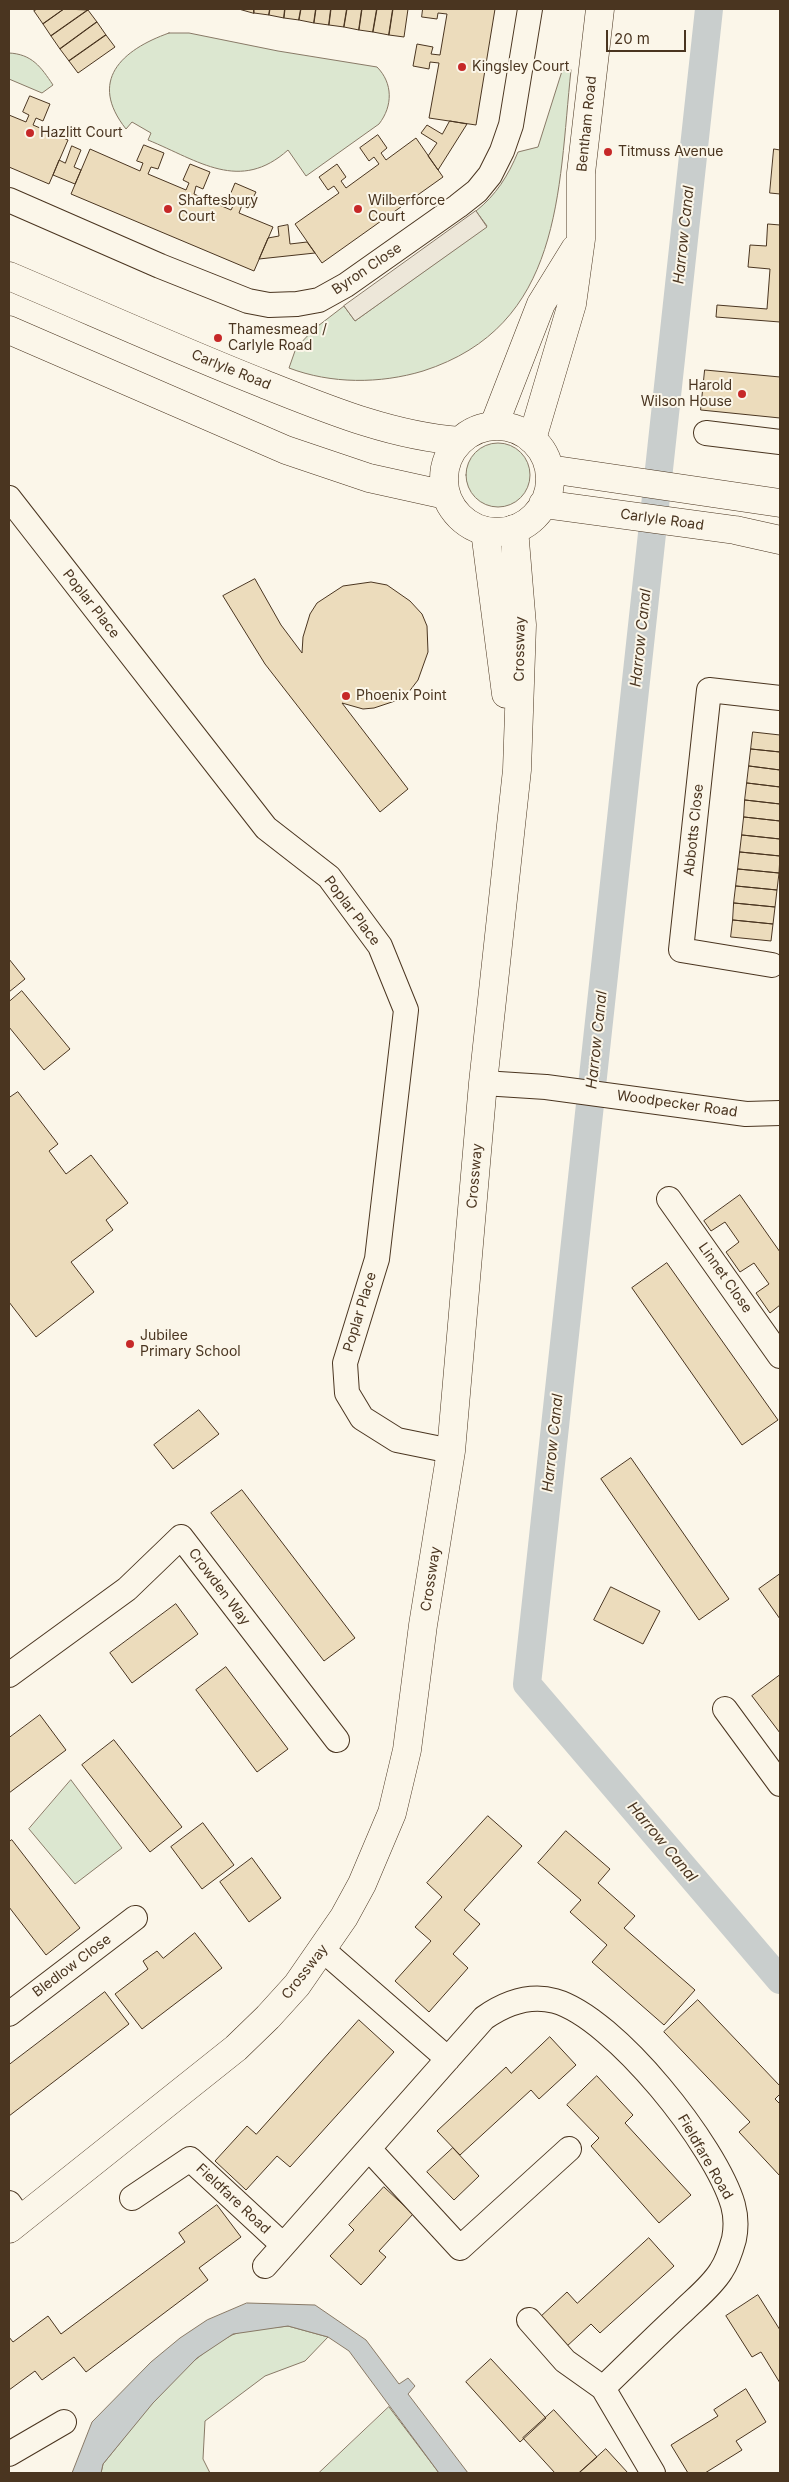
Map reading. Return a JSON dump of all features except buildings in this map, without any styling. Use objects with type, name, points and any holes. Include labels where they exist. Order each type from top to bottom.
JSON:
[{"type":"street","name":"Byron Close","points":[[9,200],[160,266],[248,301],[269,305],[297,304],[319,300],[346,285],[458,206],[477,191],[490,175],[502,151],[510,125],[530,9]]},
{"type":"street","name":"Bentham Road","points":[[532,439],[572,304],[581,239],[581,173],[600,9]]},
{"type":"street","points":[[494,425],[541,304],[581,239]]},
{"type":"street","name":"Carlyle Road","points":[[9,276],[213,364],[333,412],[429,439],[460,441]]},
{"type":"street","points":[[9,330],[286,450],[369,478],[446,494]]},
{"type":"street","points":[[494,425],[512,428],[532,439],[543,453],[549,469],[549,487],[543,504],[532,518],[514,529],[486,531],[468,524],[459,516],[446,494],[444,476],[453,448],[475,430],[494,425]]},
{"type":"street","points":[[706,433],[780,442]]},
{"type":"street","points":[[549,469],[780,503]]},
{"type":"street","name":"Poplar Place","points":[[9,498],[266,828],[329,877],[380,946],[406,1010],[377,1259],[345,1363],[348,1393],[362,1418],[397,1440],[451,1451]]},
{"type":"street","name":"Carlyle Road","points":[[543,504],[735,530],[780,540]]},
{"type":"street","name":"Crossway","points":[[13,2217],[236,2048],[268,2018],[323,1950],[362,1884],[392,1813],[407,1750],[423,1625],[451,1451],[483,1083],[517,770],[522,625],[514,529]]},
{"type":"street","name":"Crossway","points":[[486,531],[517,770]]},
{"type":"street","name":"Abbotts Close","points":[[772,965],[681,950],[709,690],[780,698]]},
{"type":"street","name":"Woodpecker Road","points":[[483,1083],[546,1087],[635,1097],[746,1114],[780,1113]]},
{"type":"street","name":"Linnet Close","points":[[669,1199],[780,1356]]},
{"type":"street","name":"Crowden Way","points":[[9,1675],[127,1589],[181,1537],[337,1740]]},
{"type":"street","points":[[725,1709],[780,1784]]},
{"type":"street","name":"Bledlow Close","points":[[9,2014],[135,1918]]},
{"type":"street","points":[[323,1950],[448,2059]]},
{"type":"street","name":"Fieldfare Road","points":[[265,2266],[484,2018],[502,2006],[523,2000],[538,1999],[567,2005],[580,2012],[609,2036],[662,2089],[702,2145],[733,2206],[734,2238],[721,2272],[603,2388]]},
{"type":"street","points":[[369,2149],[460,2248],[569,2149]]},
{"type":"street","name":"Fieldfare Road","points":[[132,2198],[190,2160],[283,2245]]},
{"type":"street","points":[[529,2320],[565,2361],[603,2388],[654,2473]]},
{"type":"street","points":[[9,2454],[64,2422]]},
{"type":"green space","points":[[169,33],[189,33],[278,51],[377,67],[386,80],[388,87],[389,102],[387,110],[379,124],[306,176],[288,150],[270,163],[253,170],[219,169],[202,164],[148,140],[151,133],[132,122],[126,129],[115,112],[110,96],[110,82],[115,69],[124,58],[137,48]]},
{"type":"green space","points":[[9,53],[30,59],[53,85],[42,93],[9,79]]},
{"type":"green space","points":[[571,70],[562,162],[555,207],[545,249],[528,288],[503,322],[469,350],[423,371],[407,375],[373,380],[339,379],[322,377],[289,368],[296,348],[314,329],[344,306],[355,321],[487,226],[476,211],[501,184],[518,152],[538,147],[562,71]]},
{"type":"green space","points":[[498,443],[516,449],[524,457],[530,475],[524,493],[516,501],[498,507],[480,501],[472,493],[466,475],[472,457],[480,449]]},
{"type":"green space","points":[[71,1780],[122,1848],[75,1884],[29,1829]]},
{"type":"green space","points":[[288,2326],[328,2337],[305,2361],[265,2376],[205,2421],[203,2459],[210,2473],[101,2473],[103,2464],[146,2411],[177,2376],[194,2361],[212,2347],[237,2333]]},
{"type":"green space","points":[[389,2407],[439,2473],[319,2473]]},
{"type":"shaded area","points":[[476,211],[487,227],[355,321],[344,306]]},
{"type":"shaded area","points":[[247,2303],[315,2305],[366,2340],[399,2384],[408,2378],[415,2386],[408,2394],[468,2473],[439,2473],[349,2351],[328,2337],[288,2326],[233,2334],[197,2358],[153,2403],[103,2464],[101,2473],[72,2473],[92,2422],[151,2362],[180,2338],[207,2320]]},
{"type":"waterway","name":"Harrow Canal","points":[[709,9],[527,1684],[780,1980]]},
{"type":"place","name":"Kingsley Court","points":[[462,67]]},
{"type":"place","name":"Hazlitt Court","points":[[30,133]]},
{"type":"place","name":"Titmuss Avenue","points":[[608,152]]},
{"type":"place","name":"Shaftesbury Court","points":[[168,209]]},
{"type":"place","name":"Wilberforce Court","points":[[358,209]]},
{"type":"place","name":"Thamesmead / Carlyle Road","points":[[218,338]]},
{"type":"place","name":"Harold Wilson House","points":[[742,394]]},
{"type":"place","name":"Phoenix Point","points":[[346,696]]},
{"type":"place","name":"Jubilee Primary School","points":[[130,1344]]}]
